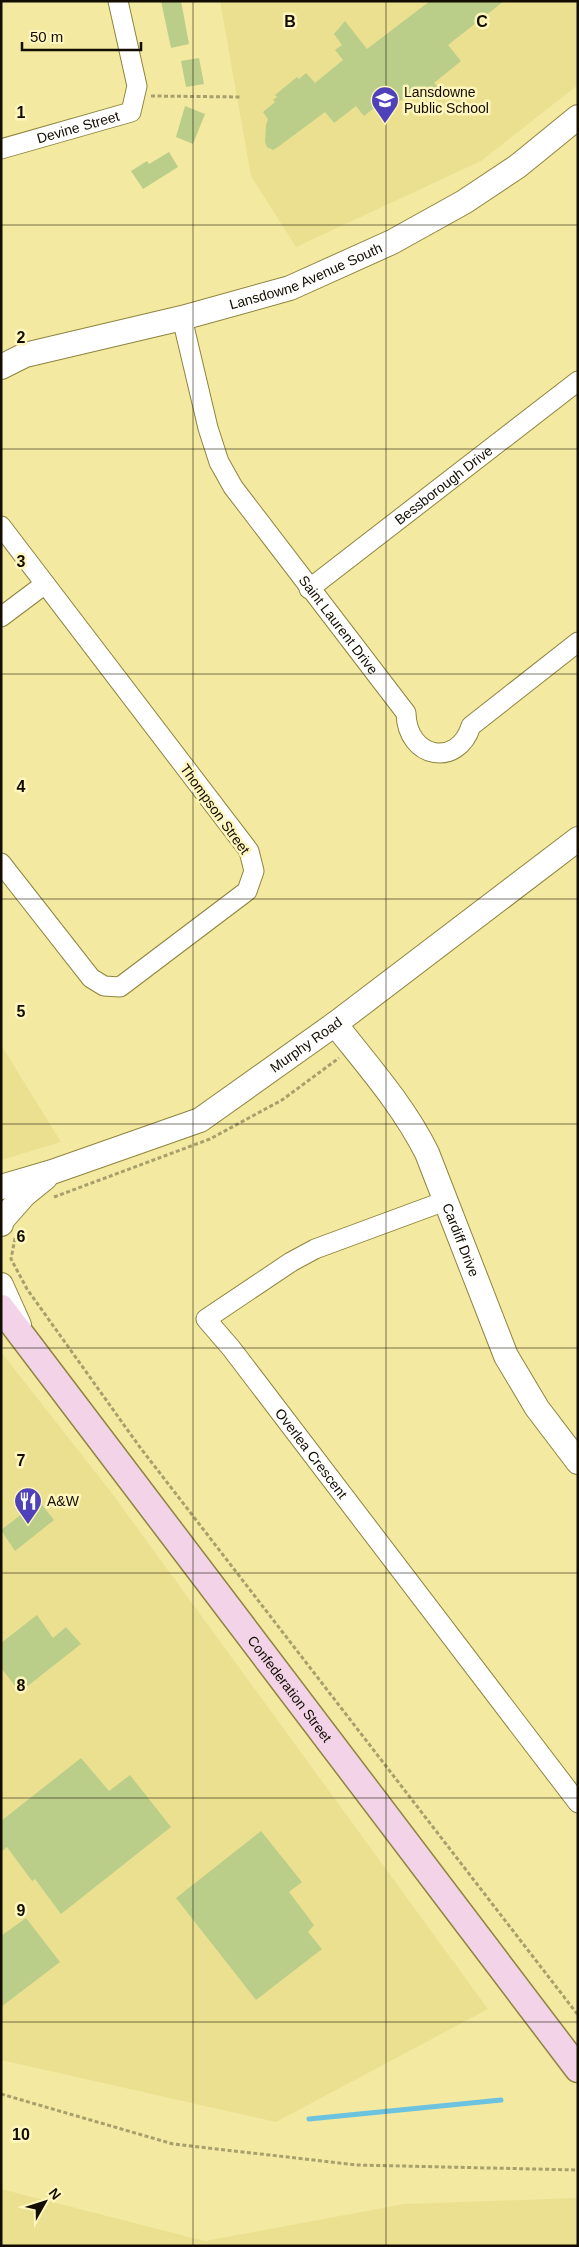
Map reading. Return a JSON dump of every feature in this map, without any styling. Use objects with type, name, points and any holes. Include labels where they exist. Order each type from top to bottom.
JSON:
[{"type":"main road","name":"Confederation Street","points":[[1,1308],[578,2069]]},
{"type":"street","points":[[118,1],[137,86],[135,95]]},
{"type":"street","name":"Devine Street","points":[[1,149],[131,112],[135,95]]},
{"type":"street","name":"Lansdowne Avenue South","points":[[1,367],[25,355],[182,318],[290,288],[392,242],[472,197],[518,166],[578,117]]},
{"type":"street","name":"Saint Laurent Drive","points":[[182,318],[208,428],[219,462],[233,487],[309,589],[406,713],[406,726],[412,739],[422,749],[434,752],[447,752],[460,746],[467,737],[471,726],[578,642]]},
{"type":"street","name":"Bessborough Drive","points":[[309,589],[578,380]]},
{"type":"street","name":"Thompson Street","points":[[1,526],[249,851],[254,871],[247,891],[120,987],[104,986],[91,978],[1,863]]},
{"type":"street","points":[[1,617],[45,584]]},
{"type":"street","name":"Murphy Road","points":[[1,1187],[52,1172],[200,1120],[336,1024],[578,839]]},
{"type":"street","name":"Cardiff Drive","points":[[336,1024],[406,1114],[427,1153],[492,1324],[514,1371],[537,1408],[578,1462]]},
{"type":"street","points":[[8,1229],[2,1220],[24,1195],[52,1172]]},
{"type":"street","name":"Overlea Crescent","points":[[445,1201],[315,1249],[291,1262],[206,1319],[578,1803]]},
{"type":"street","points":[[1,1285],[27,1342]]},
{"type":"path","points":[[135,95],[241,98]]},
{"type":"path","points":[[50,1198],[210,1139],[282,1100],[354,1047]]},
{"type":"path","points":[[8,1229],[11,1259],[27,1289],[139,1446],[578,2015]]},
{"type":"path","points":[[1,2094],[173,2144],[357,2165],[578,2170]]},
{"type":"shaded area","name":"Lansdowne Public School","points":[[220,1],[578,1],[578,85],[481,161],[296,247],[251,176]]},
{"type":"shaded area","points":[[1,1045],[61,1142],[1,1160]]},
{"type":"shaded area","points":[[1,1352],[111,1492],[488,2009],[276,2122],[1,2060]]},
{"type":"shaded area","points":[[1,2189],[205,2241],[404,2204],[578,2198],[578,2246],[1,2246]]},
{"type":"building","points":[[161,1],[181,1],[189,44],[171,48]]},
{"type":"building","points":[[430,1],[504,1],[448,45],[461,61],[434,83],[439,88],[428,97],[419,86],[381,116],[374,108],[364,116],[356,106],[334,123],[325,112],[278,147],[273,150],[267,147],[265,142],[268,119],[263,112],[275,102],[273,100],[277,97],[275,95],[297,77],[299,79],[306,73],[315,83],[343,60],[335,50],[342,45],[334,34],[345,21],[367,49]]},
{"type":"building","points":[[199,58],[204,84],[186,87],[181,61]]},
{"type":"building","points":[[185,106],[205,114],[193,144],[176,137]]},
{"type":"building","points":[[169,152],[178,167],[143,189],[131,171],[147,161],[149,164]]},
{"type":"building","name":"A&W","points":[[39,1501],[54,1520],[15,1551],[1,1530]]},
{"type":"building","points":[[37,1615],[53,1638],[66,1627],[81,1644],[20,1692],[1,1668],[1,1643]]},
{"type":"building","points":[[81,1758],[109,1791],[130,1775],[171,1827],[61,1914],[35,1879],[32,1881],[7,1847],[1,1852],[1,1821]]},
{"type":"building","points":[[261,1831],[302,1882],[289,1892],[314,1925],[308,1932],[322,1949],[256,2000],[176,1898]]},
{"type":"building","points":[[26,1918],[60,1962],[1,2007],[1,1936]]},
{"type":"waterway","points":[[309,2119],[501,2100]]},
{"type":"place","name":"Lansdowne Public School","points":[[385,124]]},
{"type":"place","name":"A&W","points":[[28,1525]]}]
